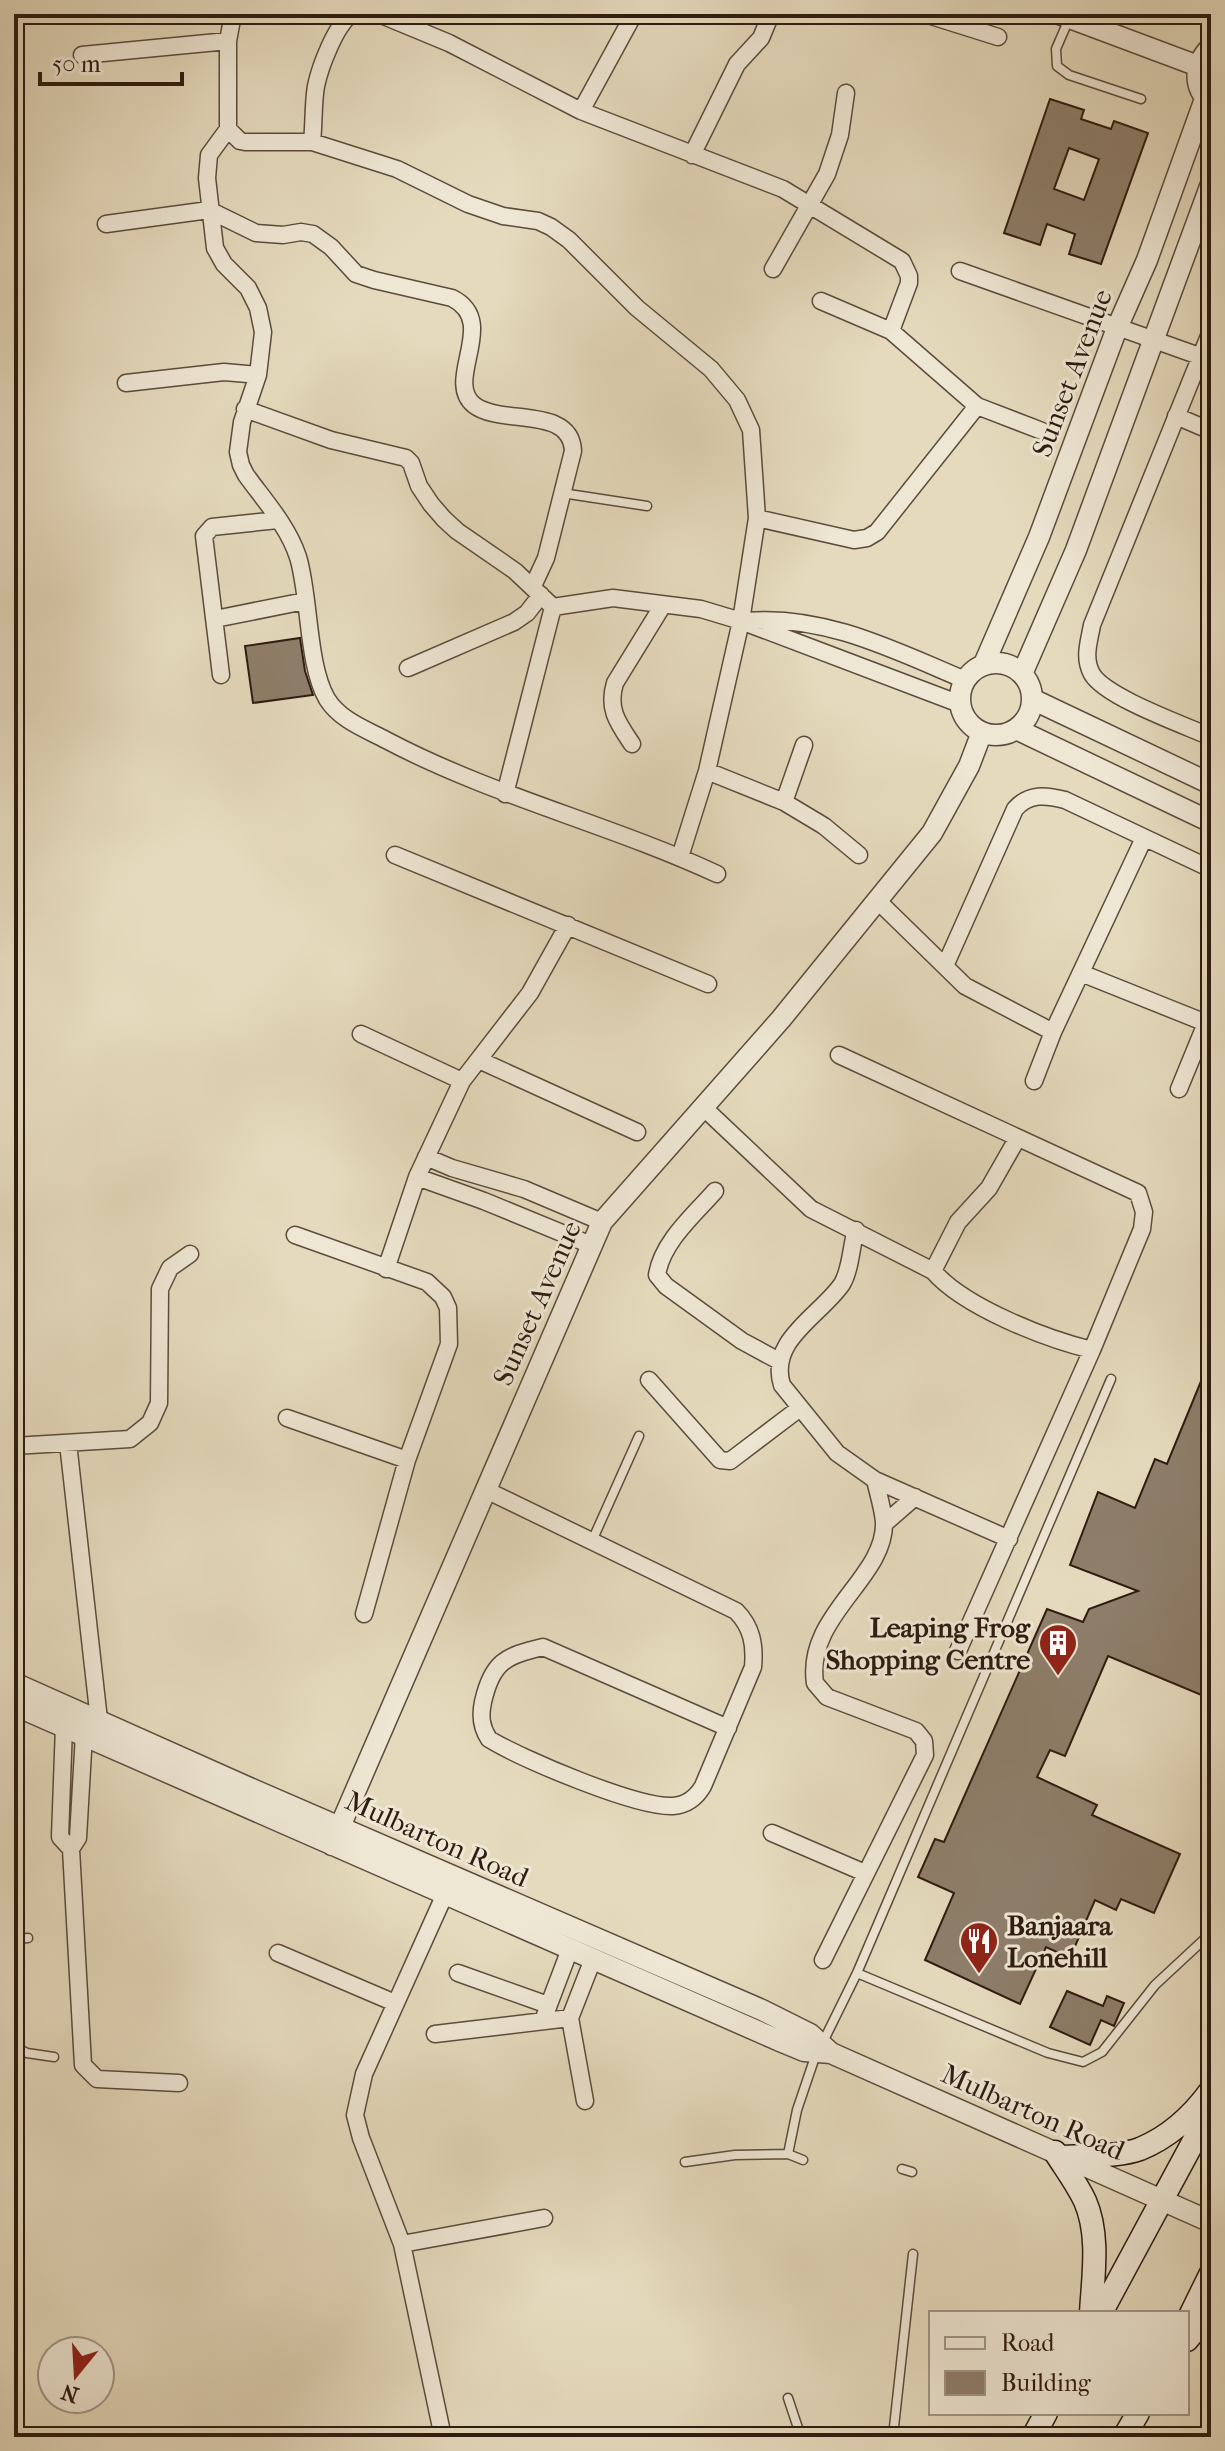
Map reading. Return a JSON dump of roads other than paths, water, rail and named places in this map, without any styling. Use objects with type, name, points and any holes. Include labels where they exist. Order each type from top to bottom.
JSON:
[{"type":"main road","points":[[1091,2311],[1093,2226],[1086,2203],[1060,2155],[1139,2149],[1168,2133],[1197,2110],[1211,2090]]},
{"type":"main road","points":[[1102,2311],[1211,2109]]},
{"type":"main road","points":[[1189,2318],[1211,2273]]},
{"type":"main road","points":[[1189,2338],[1211,2311]]},
{"type":"main road","points":[[1033,2437],[1045,2415]]},
{"type":"main road","points":[[1124,2437],[1137,2415]]},
{"type":"street","points":[[233,14],[228,41],[228,129],[209,155],[207,178],[215,248],[224,264],[248,288],[258,308],[263,332],[258,375],[245,409],[238,452],[241,465],[290,539],[298,559],[325,696],[344,718],[418,757],[505,794],[680,857],[717,874]]},
{"type":"street","points":[[312,142],[317,84],[337,30],[352,14]]},
{"type":"street","points":[[379,14],[449,43],[581,111],[783,189],[810,203],[902,261],[909,283],[891,331]]},
{"type":"street","points":[[581,111],[634,14]]},
{"type":"street","points":[[692,155],[737,64],[761,38],[771,14]]},
{"type":"street","points":[[925,14],[998,37]]},
{"type":"street","points":[[1064,16],[1198,66]]},
{"type":"street","points":[[82,55],[228,41]]},
{"type":"street","points":[[1208,101],[1197,77],[1198,66],[1211,47]]},
{"type":"street","points":[[773,269],[827,174],[840,135],[846,93]]},
{"type":"street","name":"Sunset Avenue","points":[[984,664],[1039,537],[1117,328],[1147,260],[1208,101]]},
{"type":"street","points":[[228,129],[245,142],[312,142],[397,169],[468,204],[503,216],[538,221],[560,232],[637,308],[711,369],[737,400],[751,430],[757,518],[741,621],[707,771],[680,857]]},
{"type":"street","points":[[1022,674],[1076,550],[1211,184]]},
{"type":"street","points":[[106,224],[209,210],[256,233],[313,234],[361,276],[452,298],[464,304],[472,322],[465,390],[469,401],[483,411],[553,423],[567,431],[573,441],[573,451],[546,558],[542,596],[505,794]]},
{"type":"street","points":[[960,271],[1202,357]]},
{"type":"street","points":[[821,301],[891,331],[977,406],[1042,431]]},
{"type":"street","points":[[1211,331],[1092,625],[1087,652],[1093,676],[1109,691],[1211,737]]},
{"type":"street","points":[[126,383],[224,372],[258,375]]},
{"type":"street","points":[[757,518],[854,540],[867,538],[877,532],[977,406]]},
{"type":"street","points":[[245,409],[331,440],[406,458],[411,463],[419,486],[450,525],[542,596],[613,598],[701,609],[741,621],[960,704]]},
{"type":"street","points":[[1176,416],[1211,431]]},
{"type":"street","points":[[221,675],[204,536],[212,527],[278,520]]},
{"type":"street","points":[[408,668],[514,622],[542,596]]},
{"type":"street","points":[[215,619],[305,601]]},
{"type":"street","points":[[632,744],[614,716],[611,696],[615,683],[663,605]]},
{"type":"street","points":[[741,621],[771,618],[822,626],[876,643],[965,680]]},
{"type":"street","points":[[1005,663],[1022,674],[1031,690],[1028,716],[1016,729],[999,735],[982,732],[967,721],[960,704],[965,680],[984,664],[1005,663]]},
{"type":"street","points":[[1032,699],[1211,784]]},
{"type":"street","points":[[1016,729],[1211,822]]},
{"type":"street","name":"Sunset Avenue","points":[[336,1836],[602,1222],[781,1019],[932,833],[950,804],[982,732]]},
{"type":"street","points":[[784,802],[804,745]]},
{"type":"street","points":[[707,771],[784,802],[824,826],[859,855]]},
{"type":"street","points":[[945,966],[1015,809],[1021,803],[1046,795],[1065,800],[1211,869]]},
{"type":"street","points":[[1034,1081],[1053,1032],[1144,838]]},
{"type":"street","points":[[395,855],[708,984]]},
{"type":"street","points":[[878,901],[965,986],[1053,1032]]},
{"type":"street","points":[[386,1269],[417,1177],[462,1081],[530,993],[568,925]]},
{"type":"street","points":[[1081,973],[1209,1020],[1179,1089]]},
{"type":"street","points":[[361,1034],[462,1081]]},
{"type":"street","points":[[839,1055],[1138,1193],[1142,1204],[1142,1229],[1092,1350],[958,1651]]},
{"type":"street","points":[[479,1060],[637,1132]]},
{"type":"street","points":[[703,1107],[811,1209],[933,1271],[946,1286],[963,1298],[1065,1343],[1092,1350]]},
{"type":"street","points":[[933,1271],[958,1222],[989,1188],[1017,1139]]},
{"type":"street","points":[[426,1157],[524,1189],[602,1222]]},
{"type":"street","points":[[417,1177],[591,1245]]},
{"type":"street","points":[[715,1191],[668,1246],[657,1275],[666,1286],[742,1341],[779,1361]]},
{"type":"street","points":[[856,1230],[842,1283],[782,1349],[779,1361],[782,1385],[837,1453],[875,1480],[1009,1539]]},
{"type":"street","points":[[295,1235],[427,1282],[443,1297],[450,1320],[449,1344],[407,1460],[364,1614]]},
{"type":"street","points":[[14,1446],[130,1439],[141,1432],[156,1415],[159,1403],[160,1289],[170,1268],[190,1254]]},
{"type":"street","points":[[649,1380],[720,1460],[725,1461],[730,1461],[800,1408]]},
{"type":"street","points":[[287,1418],[407,1460]]},
{"type":"street","points":[[68,1443],[92,1731],[78,1838],[71,1849],[83,2065],[97,2079],[179,2083]]},
{"type":"street","points":[[875,1480],[884,1524]]},
{"type":"street","points":[[486,1490],[736,1611],[747,1622],[754,1653],[753,1667],[728,1728],[699,1793],[693,1799],[672,1806],[643,1802],[590,1783],[489,1739],[480,1716],[488,1680],[495,1669],[515,1654],[543,1647],[728,1728]]},
{"type":"street","points":[[823,1960],[925,1755],[924,1741],[916,1731],[827,1697],[815,1683],[815,1656],[825,1628],[870,1564],[884,1524],[915,1497]]},
{"type":"street","name":"Mulbarton Road","points":[[14,1683],[92,1731],[336,1836],[762,2010],[794,2025],[823,2050]]},
{"type":"street","name":"Mulbarton Road","points":[[14,1705],[64,1726],[92,1731]]},
{"type":"street","points":[[64,1726],[60,1837],[71,1849]]},
{"type":"street","points":[[772,1833],[865,1873]]},
{"type":"street","name":"Mulbarton Road","points":[[336,1836],[445,1894],[780,2041],[823,2050],[1211,2222]]},
{"type":"street","points":[[443,2437],[402,2244],[355,2115],[364,2074],[445,1894]]},
{"type":"street","points":[[543,2022],[570,1949]]},
{"type":"street","points":[[278,1953],[395,2003]]},
{"type":"street","points":[[585,2101],[570,2018],[593,1959]]},
{"type":"street","points":[[458,1973],[548,2005]]},
{"type":"street","points":[[435,2034],[570,2018]]},
{"type":"street","points":[[402,2244],[544,2218]]},
{"type":"lane","points":[[1064,16],[1056,49],[1057,66],[1069,75],[1141,99]]},
{"type":"lane","points":[[562,493],[647,506]]},
{"type":"lane","points":[[788,2154],[797,2110],[1111,1379]]},
{"type":"lane","points":[[592,1541],[639,1436]]},
{"type":"lane","points":[[857,1973],[1048,2053],[1083,2062],[1102,2052],[1155,1985],[1211,1933]]},
{"type":"lane","points":[[14,1939],[28,1938]]},
{"type":"lane","points":[[14,2046],[27,2053],[54,2057]]},
{"type":"lane","points":[[685,2162],[735,2155],[788,2154],[803,2160]]},
{"type":"lane","points":[[902,2169],[912,2172]]},
{"type":"lane","points":[[890,2437],[894,2427],[913,2254]]},
{"type":"lane","points":[[788,2398],[801,2437]]},
{"type":"place","name":"Leaping Frog Shopping Centre","points":[[1058,1677]]},
{"type":"place","name":"Banjaara Lonehill","points":[[979,1975]]}]
